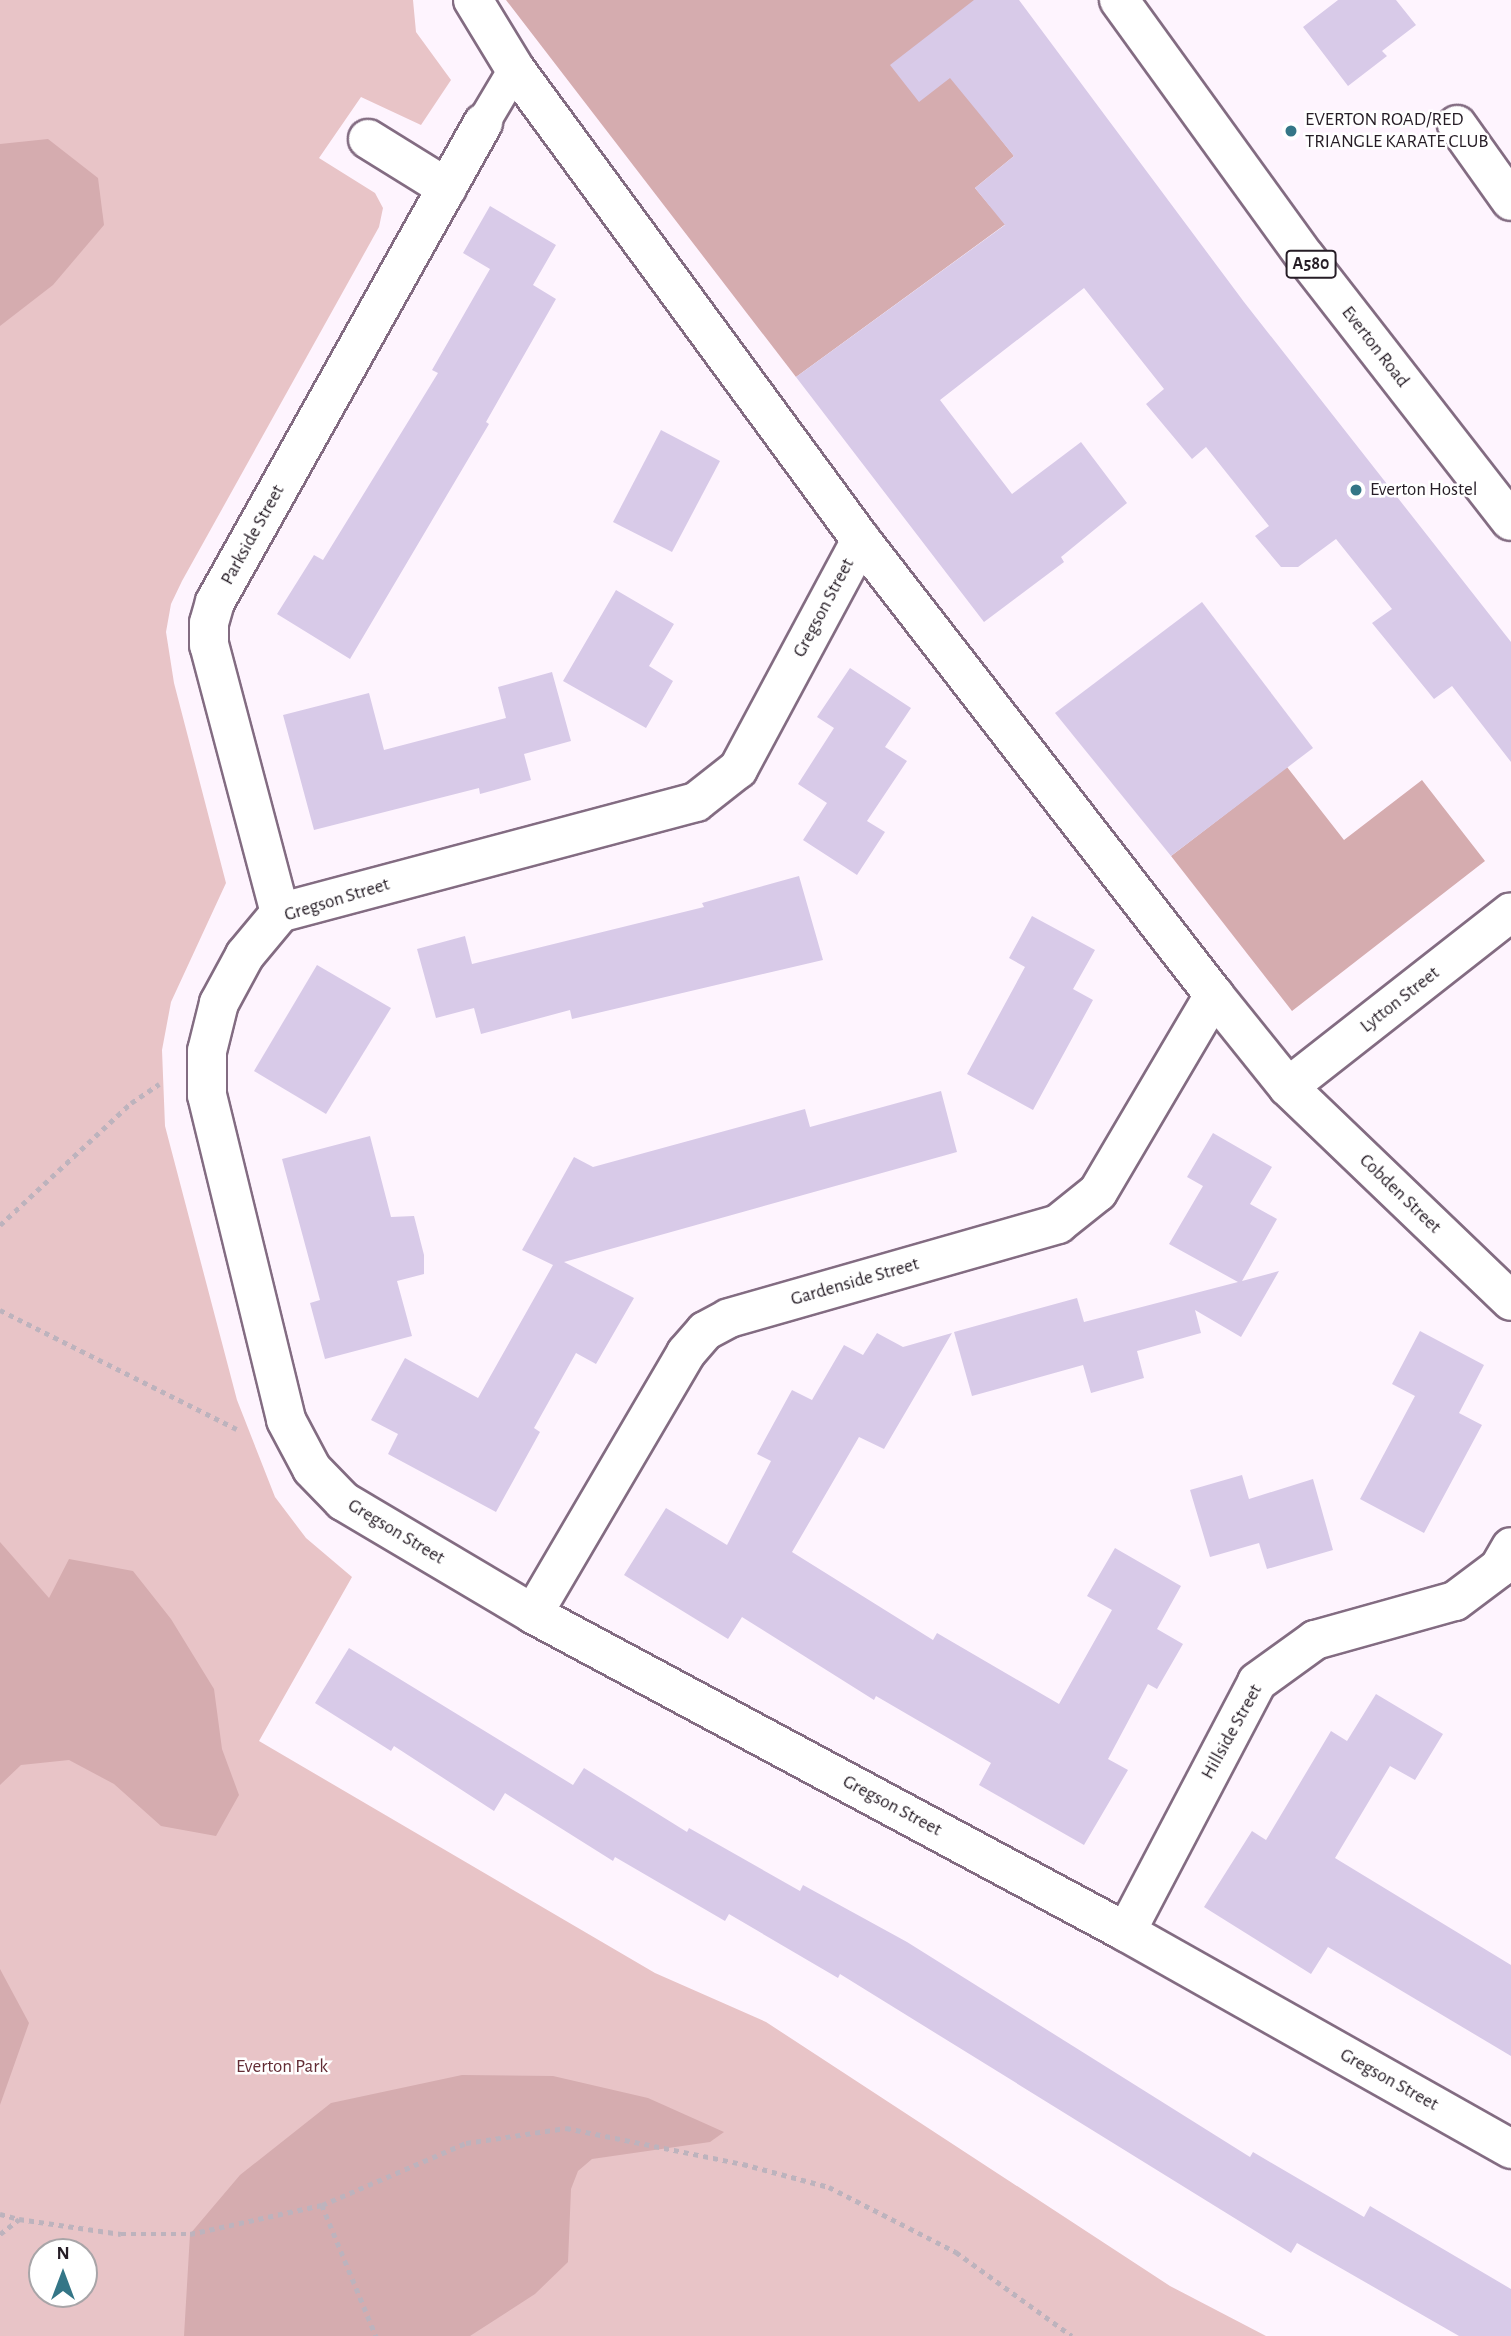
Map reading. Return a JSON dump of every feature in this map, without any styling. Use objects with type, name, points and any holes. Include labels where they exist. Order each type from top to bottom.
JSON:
[{"type":"street","name":"Cobden Street","points":[[472,0],[515,69],[861,540],[1214,995],[1288,1087],[1511,1301]]},
{"type":"street","name":"Everton Road","points":[[1119,0],[1306,258],[1511,522]]},
{"type":"street","name":"Parkside Street","points":[[280,913],[209,645],[209,623],[222,590],[515,69]]},
{"type":"street","points":[[1458,125],[1504,177]]},
{"type":"street","points":[[368,139],[447,188]]},
{"type":"street","name":"Gregson Street","points":[[861,540],[738,769],[696,802],[280,913],[245,954],[226,991],[207,1051],[207,1095],[286,1420],[312,1469],[343,1501],[533,1614],[1126,1932],[1511,2149]]},
{"type":"street","name":"Lytton Street","points":[[1288,1087],[1511,912]]},
{"type":"street","name":"Gardenside Street","points":[[533,1614],[687,1353],[705,1331],[729,1318],[1058,1224],[1098,1192],[1214,995]]},
{"type":"street","name":"Hillside Street","points":[[1126,1932],[1256,1682],[1315,1640],[1455,1601],[1499,1568],[1511,1547]]},
{"type":"path","points":[[0,1226],[131,1103],[207,1051]]},
{"type":"path","points":[[0,1310],[241,1432]]},
{"type":"path","points":[[0,2214],[121,2234],[190,2234],[322,2204],[466,2143],[566,2128],[743,2164],[829,2187],[956,2252],[1072,2336]]},
{"type":"path","points":[[322,2204],[376,2336]]},
{"type":"path","points":[[0,2234],[19,2219]]},
{"type":"green space","name":"Everton Park","points":[[0,0],[413,0],[416,32],[451,80],[421,125],[361,97],[319,158],[375,193],[383,208],[379,227],[182,581],[171,604],[166,632],[174,683],[226,883],[171,1002],[162,1050],[165,1126],[237,1400],[275,1497],[306,1538],[352,1577],[259,1741],[655,1973],[766,2022],[1170,2286],[1266,2336],[0,2336]]},
{"type":"shaded area","points":[[506,0],[974,0],[975,59],[983,117],[1014,156],[975,188],[990,206],[1025,210],[796,377]]},
{"type":"shaded area","points":[[48,139],[98,178],[104,225],[53,285],[0,326],[0,144]]},
{"type":"shaded area","points":[[1287,767],[1344,840],[1422,780],[1485,861],[1292,1011],[1171,856]]},
{"type":"shaded area","points":[[0,1542],[49,1598],[69,1559],[133,1571],[171,1619],[214,1689],[222,1749],[239,1795],[216,1836],[161,1826],[114,1784],[69,1760],[21,1765],[0,1785]]},
{"type":"shaded area","points":[[0,1969],[29,2023],[0,2105]]},
{"type":"shaded area","points":[[462,2075],[553,2076],[648,2098],[724,2132],[710,2142],[592,2159],[578,2171],[571,2189],[568,2262],[535,2294],[470,2336],[184,2336],[190,2234],[240,2175],[331,2103]]},
{"type":"building","points":[[974,0],[1019,0],[1244,302],[1511,642],[1511,762],[1452,686],[1434,699],[1372,623],[1392,609],[1336,539],[1298,567],[1281,567],[1255,536],[1269,526],[1206,447],[1192,459],[1146,404],[1164,389],[1084,288],[940,400],[1012,494],[1081,442],[1127,503],[1061,557],[1064,562],[984,622],[796,377],[1005,225],[975,188],[1014,156],[950,78],[919,102],[890,65]]},
{"type":"building","points":[[1338,0],[1396,0],[1416,25],[1382,51],[1387,56],[1348,86],[1303,27]]},
{"type":"building","points":[[490,206],[556,245],[533,285],[556,299],[486,422],[489,424],[350,659],[277,614],[314,555],[323,560],[438,373],[432,370],[490,269],[463,253]]},
{"type":"building","points":[[661,430],[720,461],[672,552],[613,522]]},
{"type":"building","points":[[616,590],[674,624],[649,666],[673,681],[646,728],[563,681]]},
{"type":"building","points":[[1202,602],[1313,748],[1171,856],[1055,713]]},
{"type":"building","points":[[850,668],[911,708],[885,747],[907,761],[867,821],[885,832],[857,875],[803,840],[827,803],[798,784],[834,728],[817,717]]},
{"type":"building","points":[[552,672],[571,741],[524,754],[531,780],[480,794],[479,788],[314,830],[283,715],[369,693],[384,750],[506,718],[498,687]]},
{"type":"building","points":[[799,876],[823,960],[572,1019],[570,1010],[481,1034],[474,1008],[436,1018],[417,949],[465,936],[472,964],[704,907],[702,903]]},
{"type":"building","points":[[1032,916],[1095,950],[1073,989],[1093,1000],[1033,1110],[967,1074],[1025,967],[1009,958]]},
{"type":"building","points":[[317,965],[391,1008],[326,1114],[254,1071]]},
{"type":"building","points":[[941,1091],[957,1152],[564,1262],[634,1298],[596,1364],[576,1353],[534,1428],[540,1432],[496,1512],[388,1454],[398,1434],[371,1420],[405,1358],[478,1398],[553,1265],[522,1250],[574,1157],[593,1167],[805,1109],[810,1127]]},
{"type":"building","points":[[1213,1133],[1272,1167],[1250,1204],[1277,1219],[1242,1281],[1279,1271],[1241,1337],[1195,1310],[1201,1333],[1137,1351],[1144,1378],[1091,1393],[1083,1365],[972,1396],[954,1332],[1077,1298],[1084,1322],[1238,1282],[1169,1244],[1203,1186],[1187,1177]]},
{"type":"building","points":[[370,1136],[391,1217],[414,1216],[424,1255],[424,1274],[397,1281],[412,1336],[325,1359],[310,1303],[320,1300],[282,1159]]},
{"type":"building","points":[[1420,1331],[1484,1365],[1459,1413],[1482,1425],[1424,1533],[1360,1499],[1415,1396],[1392,1384]]},
{"type":"building","points":[[877,1333],[903,1347],[952,1333],[884,1449],[859,1437],[792,1552],[933,1640],[937,1633],[1059,1704],[1112,1610],[1087,1596],[1115,1548],[1181,1586],[1157,1629],[1183,1644],[1157,1689],[1148,1684],[1108,1759],[1128,1770],[1084,1845],[979,1785],[991,1763],[876,1696],[874,1700],[742,1617],[728,1639],[624,1575],[666,1508],[727,1545],[771,1461],[757,1454],[792,1390],[812,1400],[844,1345],[863,1355]]},
{"type":"building","points":[[1242,1475],[1249,1499],[1313,1479],[1333,1550],[1267,1569],[1259,1543],[1210,1557],[1190,1490]]},
{"type":"building","points":[[349,1648],[573,1785],[584,1768],[687,1832],[689,1828],[800,1891],[803,1885],[907,1942],[1250,2157],[1253,2152],[1364,2217],[1370,2206],[1511,2289],[1511,2336],[1459,2336],[1297,2243],[1291,2253],[840,1974],[838,1978],[729,1914],[725,1921],[615,1857],[613,1861],[505,1793],[494,1811],[394,1746],[391,1751],[315,1703]]},
{"type":"building","points":[[1376,1694],[1443,1734],[1415,1780],[1390,1766],[1335,1858],[1511,1965],[1511,2056],[1328,1947],[1311,1974],[1204,1907],[1252,1831],[1266,1840],[1331,1731],[1347,1741]]},
{"type":"place","name":"EVERTON ROAD/RED TRIANGLE KARATE CLUB","points":[[1291,131]]},
{"type":"place","name":"Everton Hostel","points":[[1356,490]]}]
